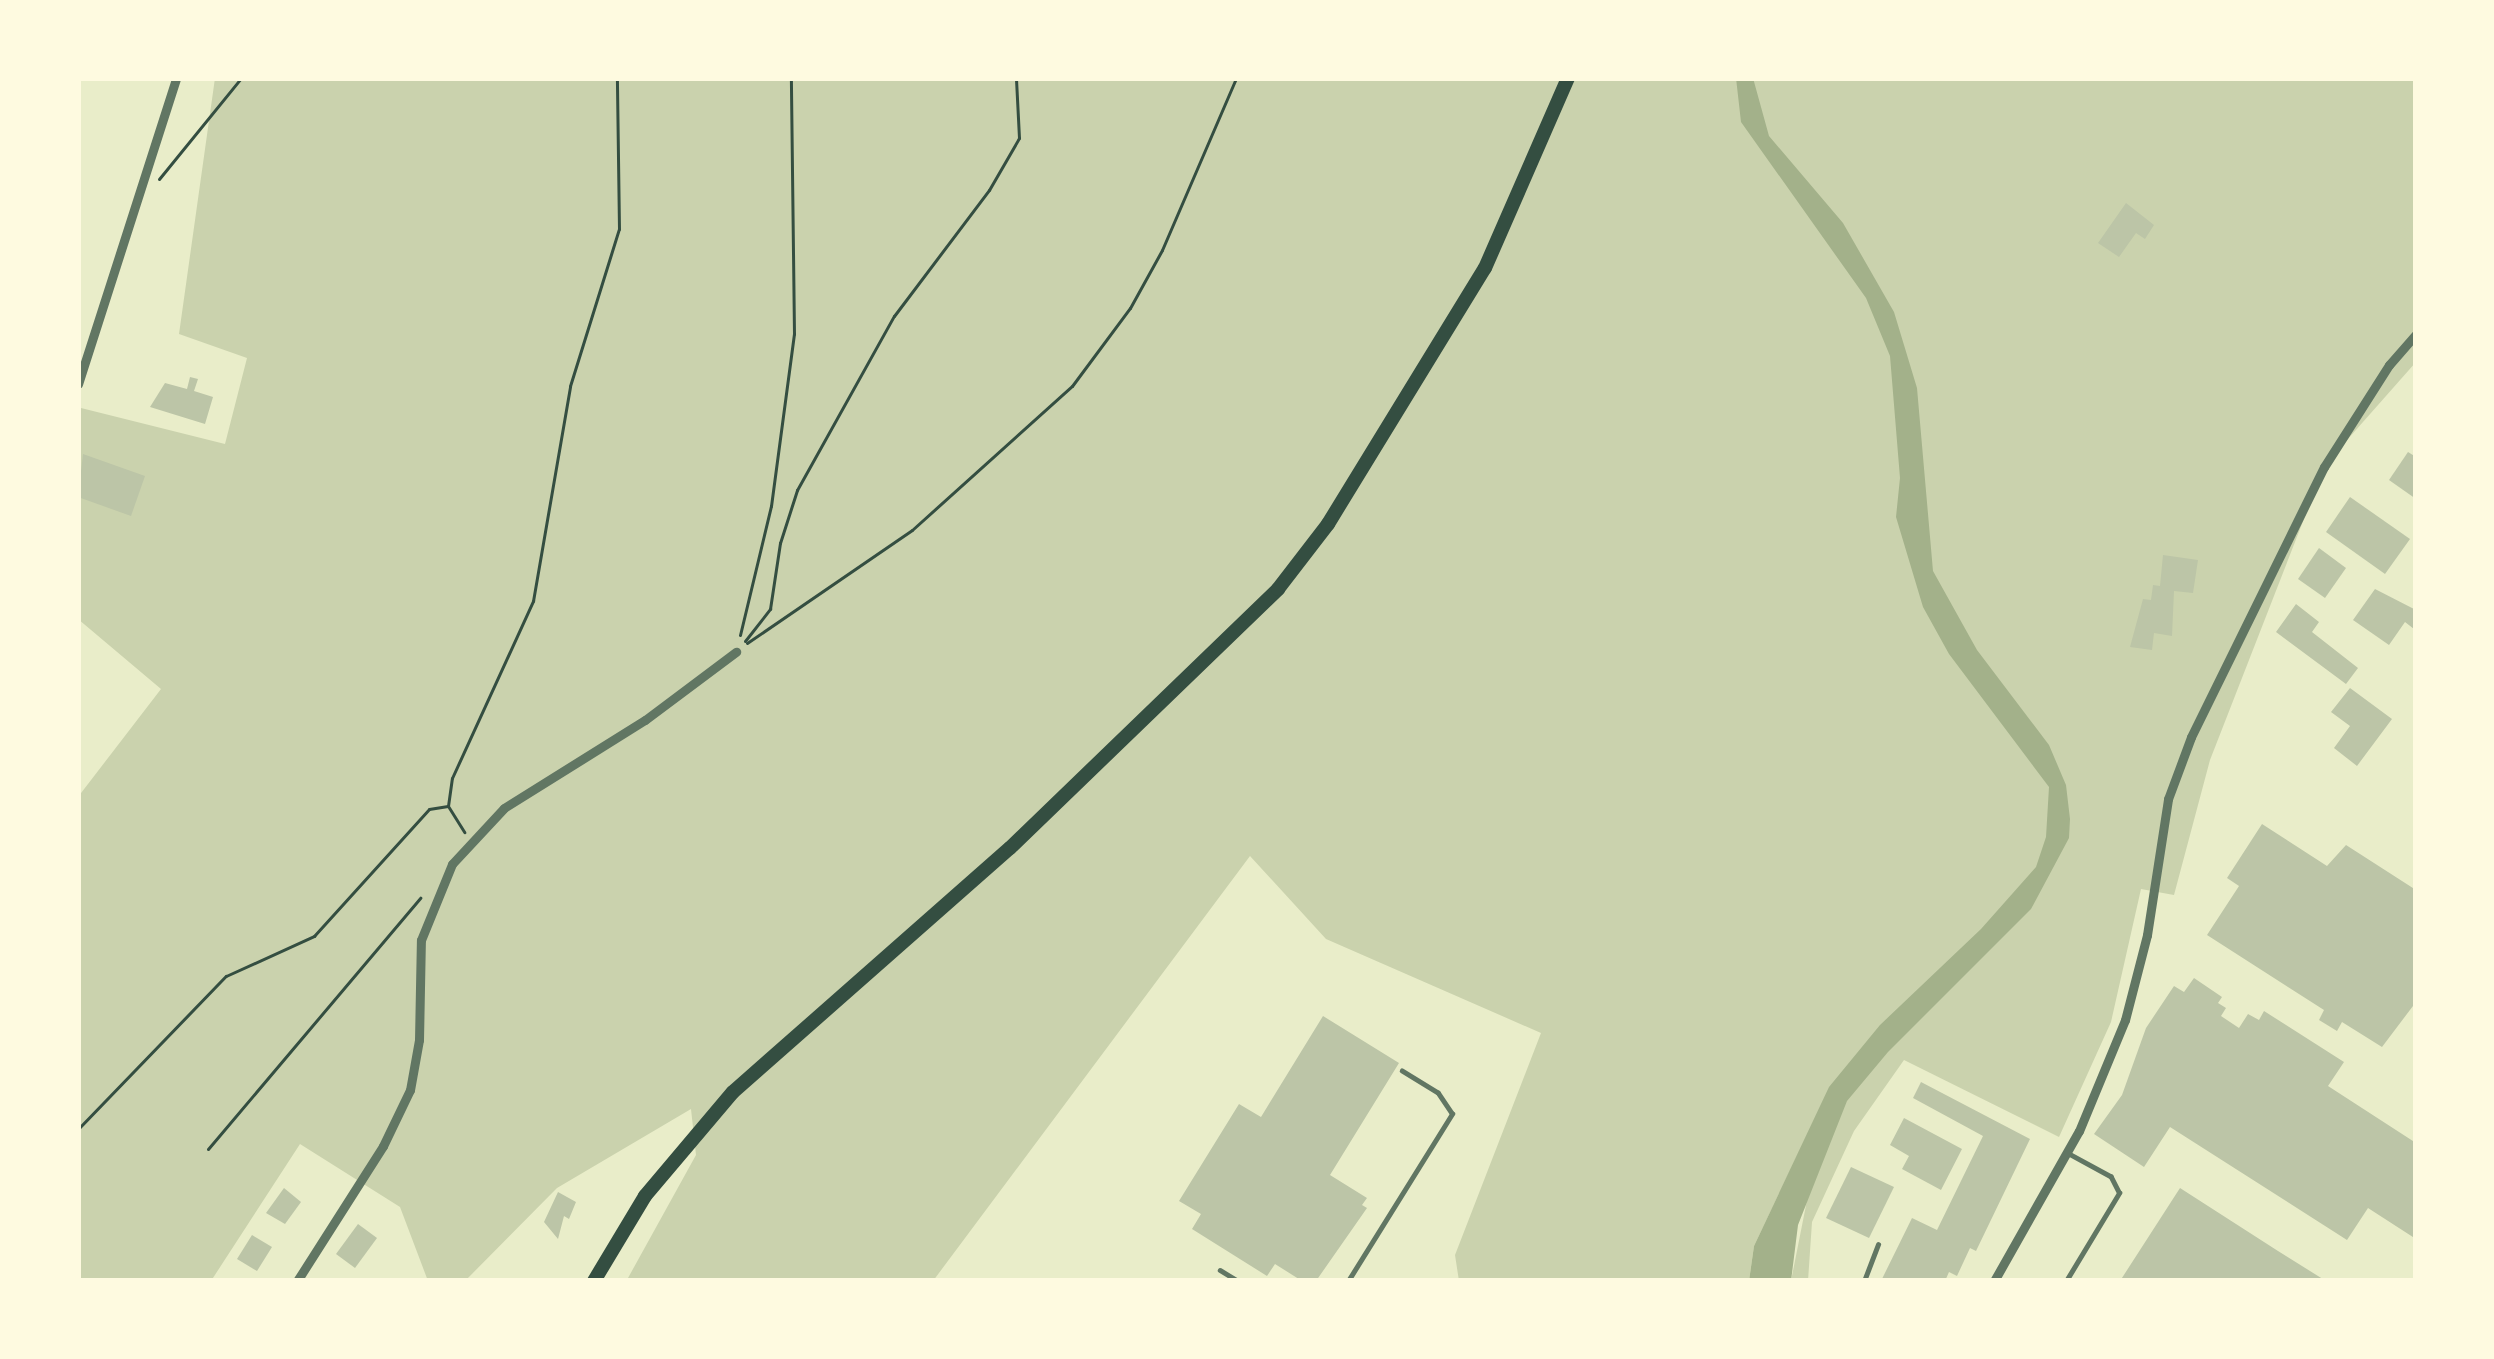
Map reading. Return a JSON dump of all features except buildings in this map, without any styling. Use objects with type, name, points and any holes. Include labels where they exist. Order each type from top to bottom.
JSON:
[{"type":"main road","points":[[594,1281],[645,1196],[734,1092],[976,879],[1277,589],[1328,524],[1485,268],[1568,78]]},
{"type":"street","points":[[78,384],[176,78]]},
{"type":"street","points":[[1994,1281],[2067,1153],[2105,1072],[2137,982],[2168,799],[2191,737],[2324,467],[2389,365],[2416,334]]},
{"type":"street","points":[[297,1281],[383,1147],[410,1090],[418,1040],[421,940],[441,882],[471,838],[526,792],[658,711],[736,652]]},
{"type":"lane","points":[[1348,1281],[1452,1114],[1438,1093],[1402,1071]]},
{"type":"lane","points":[[2066,1281],[2120,1193],[2111,1177],[2067,1153]]},
{"type":"lane","points":[[1864,1281],[1879,1245]]},
{"type":"lane","points":[[1220,1270],[1238,1281]]},
{"type":"path","points":[[136,207],[241,78]]},
{"type":"path","points":[[471,838],[454,823],[448,806],[452,778],[532,601],[570,386],[619,229],[617,78]]},
{"type":"path","points":[[736,652],[771,506],[794,334],[791,78]]},
{"type":"path","points":[[736,652],[770,609],[780,542],[797,490],[894,316],[989,190],[1019,138],[1016,78]]},
{"type":"path","points":[[736,652],[912,530],[1072,386],[1130,308],[1162,250],[1236,78]]},
{"type":"path","points":[[78,1129],[226,976],[314,936],[421,817],[434,806],[448,806]]},
{"type":"path","points":[[208,1149],[405,910],[441,882]]},
{"type":"shaded area","points":[[215,78],[2416,78],[2416,362],[2325,465],[2210,760],[2174,895],[2141,889],[2111,1022],[2059,1137],[1904,1060],[1854,1131],[1812,1222],[1808,1281],[1791,1281],[1829,1089],[1754,1246],[1749,1281],[1459,1281],[1455,1255],[1541,1033],[1326,939],[1250,856],[933,1281],[631,1281],[628,1278],[696,1155],[691,1109],[557,1188],[465,1281],[428,1281],[400,1207],[300,1144],[211,1281],[78,1281],[78,797],[161,689],[78,619],[78,417],[81,408],[225,444],[247,358],[179,334]]},
{"type":"shaded area","points":[[1736,78],[1753,78],[1769,136],[1843,223],[1894,312],[1917,388],[1933,571],[1977,650],[2049,745],[2066,785],[2070,819],[2069,838],[2031,909],[1888,1052],[1847,1101],[1798,1225],[1791,1281],[1749,1281],[1754,1246],[1829,1087],[1880,1025],[1981,929],[2036,867],[2046,837],[2049,787],[1949,654],[1923,607],[1896,517],[1900,478],[1890,356],[1866,298],[1741,122]]}]
